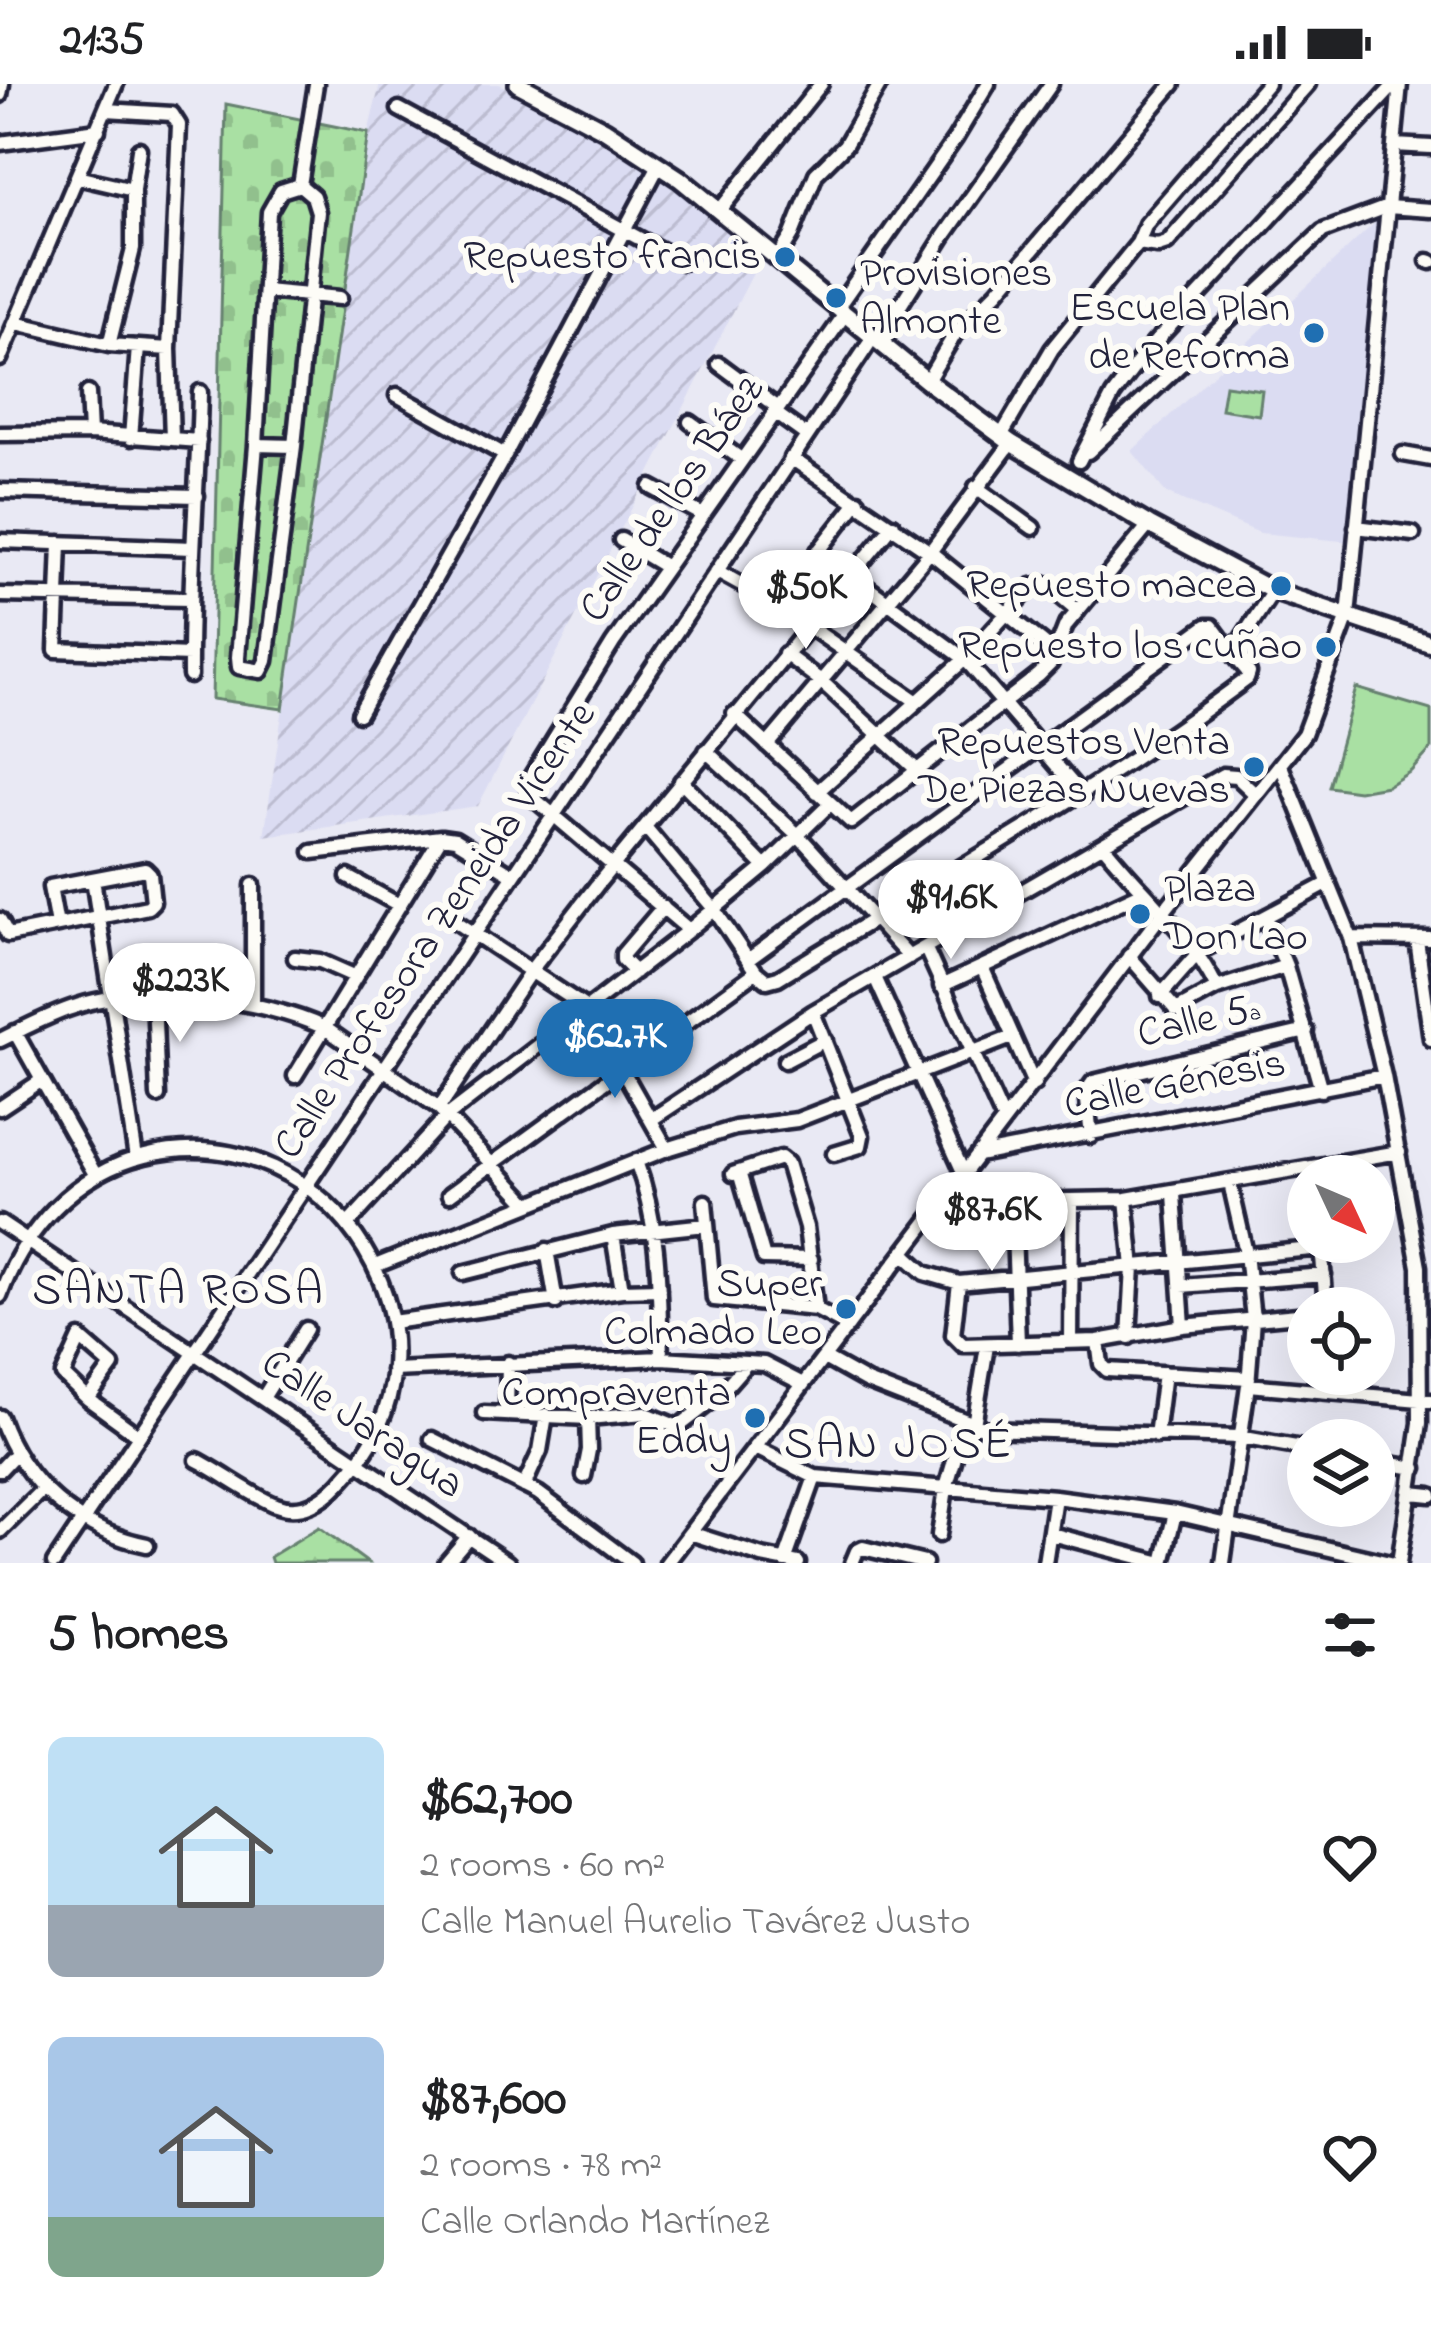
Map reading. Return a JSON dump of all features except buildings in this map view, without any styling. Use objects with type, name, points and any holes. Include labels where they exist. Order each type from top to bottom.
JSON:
[{"type":"main road","points":[[523,85],[659,165],[1006,440],[1273,591],[1431,644]]},
{"type":"street","points":[[0,95],[2,84]]},
{"type":"street","points":[[0,359],[116,84]]},
{"type":"street","points":[[300,185],[316,84]]},
{"type":"street","points":[[720,210],[821,84]]},
{"type":"street","points":[[777,259],[816,174],[845,145],[880,84]]},
{"type":"street","name":"Calle de los Báez","points":[[688,930],[554,816],[526,790],[527,783],[579,695],[775,410],[988,84]]},
{"type":"street","name":"Calle Profesora Zeneida Vicente","points":[[54,1563],[806,435],[879,340],[944,236],[1051,84]]},
{"type":"street","points":[[767,745],[930,552],[1006,440],[1052,350],[1138,243],[1146,224],[1267,84]]},
{"type":"street","points":[[1138,243],[1167,244],[1308,84]]},
{"type":"street","points":[[667,1563],[1304,734],[1348,616],[1397,84]]},
{"type":"street","points":[[1079,461],[1113,395],[1144,354],[1397,84]]},
{"type":"street","points":[[928,381],[956,334],[997,292],[1169,86]]},
{"type":"street","points":[[106,110],[163,110],[177,118],[172,440]]},
{"type":"street","points":[[399,110],[683,262]]},
{"type":"street","points":[[0,143],[98,130]]},
{"type":"street","points":[[1394,145],[1431,147]]},
{"type":"street","points":[[109,345],[133,249],[139,148]]},
{"type":"street","points":[[359,714],[505,455],[659,165]]},
{"type":"street","points":[[77,177],[133,190]]},
{"type":"street","points":[[300,185],[313,196],[318,212],[311,296],[266,661],[261,671],[250,671],[239,668],[238,657],[269,212],[281,191],[300,185]]},
{"type":"street","points":[[1064,472],[1323,231],[1387,207],[1431,210]]},
{"type":"street","points":[[265,291],[340,298]]},
{"type":"street","points":[[16,323],[109,345],[170,349]]},
{"type":"street","points":[[131,438],[138,347]]},
{"type":"street","points":[[719,364],[806,435]]},
{"type":"street","points":[[190,676],[189,599],[200,392]]},
{"type":"street","points":[[88,393],[90,433]]},
{"type":"street","points":[[397,394],[505,455]]},
{"type":"street","points":[[690,422],[741,459]]},
{"type":"street","points":[[0,434],[90,433],[199,441]]},
{"type":"street","points":[[256,445],[294,446]]},
{"type":"street","points":[[1403,454],[1431,459]]},
{"type":"street","points":[[791,458],[930,552],[1053,652]]},
{"type":"street","points":[[651,487],[704,515]]},
{"type":"street","points":[[976,487],[1033,528]]},
{"type":"street","points":[[0,491],[197,496]]},
{"type":"street","points":[[777,604],[858,501]]},
{"type":"street","points":[[349,1224],[443,1112],[532,969],[734,714],[893,525]]},
{"type":"street","points":[[734,714],[851,822],[1051,663],[1078,611],[1149,525]]},
{"type":"street","points":[[1356,527],[1413,534]]},
{"type":"street","points":[[620,540],[666,567]]},
{"type":"street","points":[[0,541],[194,548]]},
{"type":"street","points":[[60,543],[58,651],[190,655]]},
{"type":"street","points":[[818,550],[964,658],[1083,796]]},
{"type":"street","points":[[717,571],[777,604],[916,701]]},
{"type":"street","points":[[817,792],[1039,583],[1078,611]]},
{"type":"street","points":[[1232,652],[1273,591]]},
{"type":"street","points":[[0,596],[189,599]]},
{"type":"street","points":[[449,1195],[621,1067],[762,977],[874,919],[1083,796],[1249,676],[1212,626],[1206,626],[749,959]]},
{"type":"street","points":[[785,654],[917,770]]},
{"type":"street","points":[[706,751],[799,836],[910,957]]},
{"type":"street","points":[[1281,766],[1351,938],[1425,1267],[1424,1401],[1400,1563]]},
{"type":"street","points":[[652,1119],[813,1012],[1223,775],[1236,776],[1255,794]]},
{"type":"street","points":[[681,781],[765,868]]},
{"type":"street","points":[[443,1112],[588,1009],[688,930],[765,868],[830,804]]},
{"type":"street","points":[[646,828],[714,909],[762,977]]},
{"type":"street","points":[[312,852],[441,837],[455,839],[513,875]]},
{"type":"street","points":[[295,1076],[441,837]]},
{"type":"street","points":[[1104,847],[1199,952],[1216,988]]},
{"type":"street","points":[[0,920],[8,935],[152,906],[148,871],[50,887],[57,925]]},
{"type":"street","points":[[348,877],[399,905]]},
{"type":"street","points":[[93,879],[136,1158]]},
{"type":"street","points":[[1160,995],[1199,952],[1330,883]]},
{"type":"street","points":[[253,885],[253,1005]]},
{"type":"street","points":[[941,986],[1141,892]]},
{"type":"street","points":[[635,972],[623,955],[663,907]]},
{"type":"street","points":[[449,917],[588,1009],[667,1149]]},
{"type":"street","points":[[1267,917],[1321,1090]]},
{"type":"street","points":[[1351,938],[1424,940],[1431,1039]]},
{"type":"street","points":[[926,949],[1004,1121]]},
{"type":"street","points":[[1130,956],[1176,1010],[1216,988],[1286,966]]},
{"type":"street","points":[[295,958],[320,961],[354,976]]},
{"type":"street","points":[[982,967],[1034,1084]]},
{"type":"street","points":[[874,977],[964,1174]]},
{"type":"street","points":[[154,997],[158,1096]]},
{"type":"street","points":[[0,1040],[78,1005],[111,998],[253,1005],[325,1028],[385,1070],[443,1112],[527,1202]]},
{"type":"street","points":[[813,1012],[863,1142],[834,1154]]},
{"type":"street","name":"Calle 5ª","points":[[1091,1136],[1086,1091],[1093,1082],[1306,1031]]},
{"type":"street","points":[[15,1033],[96,1176]]},
{"type":"street","points":[[375,1266],[667,1149],[735,1128],[797,1120],[1012,1037]]},
{"type":"street","points":[[785,1061],[825,1040]]},
{"type":"street","name":"Calle Génesis","points":[[978,1155],[1384,1076]]},
{"type":"street","points":[[0,1108],[42,1081]]},
{"type":"street","points":[[0,1296],[28,1241],[58,1204],[96,1176],[136,1158],[186,1150],[224,1153],[260,1163],[306,1186],[349,1224],[375,1266],[392,1322],[393,1370],[382,1417],[358,1463],[320,1503],[277,1506],[197,1460]]},
{"type":"street","points":[[1387,1155],[1399,1152]]},
{"type":"street","points":[[811,1259],[764,1258],[736,1173],[781,1158],[787,1163],[806,1227],[811,1259],[815,1309]]},
{"type":"street","points":[[636,1161],[656,1232],[662,1358]]},
{"type":"street","points":[[954,1187],[1013,1202],[1072,1202],[1174,1194],[1287,1176]]},
{"type":"street","points":[[1223,1563],[1253,1319],[1246,1253],[1230,1183]]},
{"type":"street","points":[[1174,1194],[1183,1326]]},
{"type":"street","points":[[1126,1199],[1133,1267],[1130,1337]]},
{"type":"street","points":[[705,1202],[714,1299],[815,1309],[848,1327]]},
{"type":"street","points":[[1013,1202],[1018,1344]]},
{"type":"street","points":[[1071,1342],[1072,1202]]},
{"type":"street","name":"Calle Jaragua","points":[[0,1223],[508,1563]]},
{"type":"street","points":[[1414,1226],[1431,1223]]},
{"type":"street","points":[[463,1273],[613,1234],[706,1225]]},
{"type":"street","points":[[613,1234],[622,1290]]},
{"type":"street","points":[[903,1253],[925,1273],[958,1283],[1287,1249]]},
{"type":"street","points":[[548,1250],[556,1302]]},
{"type":"street","points":[[1323,1263],[1325,1287]]},
{"type":"street","points":[[1181,1286],[1324,1275]]},
{"type":"street","points":[[958,1283],[952,1335],[958,1341],[987,1346],[1099,1341],[1183,1326],[1287,1316]]},
{"type":"street","points":[[392,1322],[659,1289]]},
{"type":"street","points":[[263,1398],[306,1329]]},
{"type":"street","points":[[88,1400],[112,1366],[80,1338],[63,1375],[88,1400],[139,1436]]},
{"type":"street","points":[[1099,1341],[1101,1364],[1107,1370],[1424,1401]]},
{"type":"street","points":[[939,1535],[946,1488],[970,1424],[987,1346]]},
{"type":"street","points":[[393,1370],[662,1358],[764,1364],[803,1384]]},
{"type":"street","points":[[824,1358],[867,1382],[970,1424],[1239,1437],[1287,1446]]},
{"type":"street","points":[[507,1412],[508,1363]]},
{"type":"street","points":[[484,1413],[588,1418],[644,1414],[678,1427],[717,1396],[746,1364]]},
{"type":"street","points":[[1156,1436],[1164,1373]]},
{"type":"street","points":[[524,1486],[540,1451],[546,1415]]},
{"type":"street","points":[[0,1417],[16,1453],[43,1489],[82,1520],[147,1545]]},
{"type":"street","points":[[584,1476],[588,1418]]},
{"type":"street","points":[[432,1439],[524,1486],[632,1563]]},
{"type":"street","points":[[756,1448],[815,1477],[1055,1497],[1175,1513],[1390,1563]]},
{"type":"street","points":[[0,1470],[16,1453]]},
{"type":"street","points":[[1395,1465],[1415,1468]]},
{"type":"street","points":[[690,1533],[792,1562],[815,1477]]},
{"type":"street","points":[[0,1531],[43,1489]]},
{"type":"street","points":[[1412,1493],[1431,1496]]},
{"type":"street","points":[[1045,1563],[1055,1497]]},
{"type":"street","points":[[1051,1534],[1162,1563],[1175,1513]]},
{"type":"street","points":[[446,1563],[469,1536]]},
{"type":"street","points":[[852,1563],[856,1551],[863,1548],[925,1563]]},
{"type":"shaded area","points":[[380,84],[499,84],[522,94],[646,162],[763,254],[478,806],[264,836],[368,133]]},
{"type":"shaded area","name":"Escuela Plan de Reforma","points":[[1383,215],[1352,542],[1260,533],[1166,493],[1132,451]]},
{"type":"green space","points":[[226,104],[368,133],[283,709],[212,699]]},
{"type":"green space","points":[[1225,385],[1262,390],[1259,415],[1221,409]]},
{"type":"green space","points":[[1356,688],[1431,710],[1431,749],[1411,771],[1387,786],[1358,791],[1329,787]]},
{"type":"green space","points":[[319,1527],[368,1563],[272,1563],[270,1557]]},
{"type":"place","name":"Repuesto francis","points":[[785,257]]},
{"type":"place","name":"Provisiones Almonte","points":[[836,298]]},
{"type":"place","name":"Escuela Plan de Reforma","points":[[1314,333]]},
{"type":"place","name":"Repuesto macea","points":[[1281,586]]},
{"type":"place","name":"Repuesto los cuñao","points":[[1326,647]]},
{"type":"place","name":"Repuestos Venta De Piezas Nuevas","points":[[1254,767]]},
{"type":"place","name":"Plaza Don Lao","points":[[1140,914]]},
{"type":"place","name":"Super Colmado Leo","points":[[846,1309]]},
{"type":"place","name":"Compraventa Eddy","points":[[755,1418]]},
{"type":"district","name":"SANTA ROSA","points":[[179,1292]]},
{"type":"district","name":"SAN JOSÉ","points":[[899,1446]]}]
